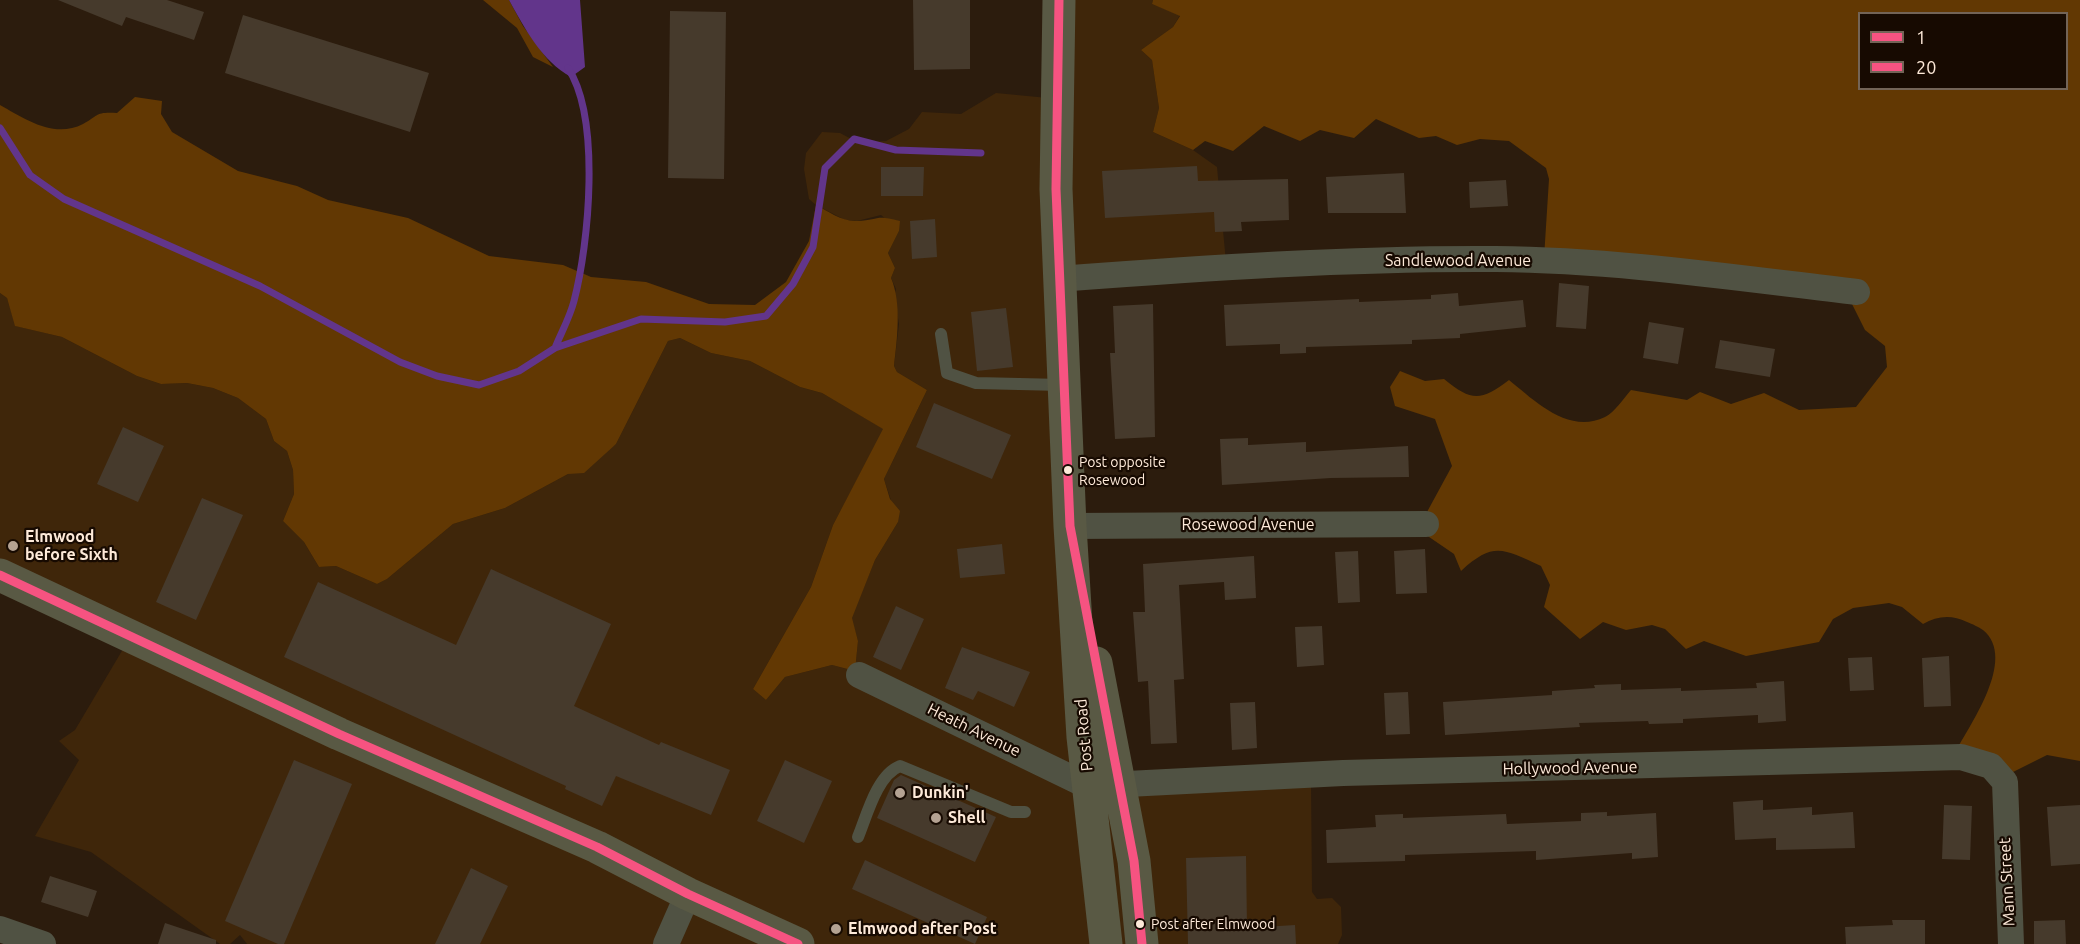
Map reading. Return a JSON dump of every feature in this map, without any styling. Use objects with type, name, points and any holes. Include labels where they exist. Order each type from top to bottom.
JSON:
[{"type":"main road","name":"Post Road","points":[[1059,0],[1056,189],[1070,526],[1103,785],[1100,885],[1106,944]]},
{"type":"main road","points":[[0,575],[339,734],[597,848],[688,894],[798,944]]},
{"type":"main road","name":"Post Road","points":[[1103,785],[1134,861],[1142,944]]},
{"type":"main road","points":[[1089,944],[1100,885]]},
{"type":"street","name":"Sandlewood Avenue","points":[[1058,279],[1276,263],[1497,259],[1641,268],[1857,292]]},
{"type":"street","name":"Rosewood Avenue","points":[[1070,526],[1426,524]]},
{"type":"street","name":"Heath Avenue","points":[[859,675],[1103,785]]},
{"type":"street","name":"Hollywood Avenue","points":[[1103,785],[1343,773],[1961,757],[1991,766],[2005,782],[2004,820]]},
{"type":"street","name":"Mann Street","points":[[2004,820],[2011,944]]},
{"type":"street","points":[[666,944],[688,894]]},
{"type":"street","points":[[0,929],[43,944]]},
{"type":"lane","points":[[941,334],[947,373],[976,383],[1063,385]]},
{"type":"lane","points":[[858,837],[890,770],[900,766],[1011,812],[1024,812]]},
{"type":"shaded area","points":[[483,0],[509,0],[523,26],[553,67],[533,57],[517,28]]},
{"type":"shaded area","points":[[509,0],[580,0],[585,67],[571,77],[551,62],[535,43]]},
{"type":"shaded area","points":[[1053,0],[1153,0],[1152,4],[1180,15],[1173,27],[1141,50],[1152,60],[1159,108],[1153,132],[1193,150],[1217,167],[1226,262],[1057,276],[1091,783],[1311,780],[1312,892],[1317,899],[1332,898],[1341,907],[1342,935],[1338,944],[247,944],[240,935],[230,944],[220,944],[91,852],[35,836],[79,760],[59,741],[75,730],[129,639],[0,575],[0,293],[7,298],[16,326],[62,337],[137,376],[161,384],[187,383],[213,388],[238,398],[266,419],[274,441],[287,451],[293,470],[294,494],[283,521],[304,542],[319,567],[336,566],[377,584],[387,579],[453,524],[505,508],[568,474],[616,444],[668,341],[680,338],[711,353],[750,361],[800,387],[822,393],[884,429],[833,525],[811,587],[753,689],[766,700],[785,677],[832,665],[855,671],[858,641],[851,618],[875,560],[898,522],[884,479],[927,390],[897,372],[894,366],[899,324],[894,296],[896,289],[891,278],[895,268],[888,253],[899,231],[881,215],[857,221],[845,220],[816,205],[809,199],[804,169],[806,153],[822,132],[840,133],[859,143],[886,141],[909,129],[922,112],[961,114],[996,93],[1048,98]]},
{"type":"shaded area","points":[[1153,0],[2080,0],[2080,761],[2047,755],[1991,783],[1976,759],[1953,756],[1987,693],[1993,675],[1995,658],[1992,643],[1983,630],[1961,619],[1944,617],[1923,624],[1902,607],[1889,603],[1853,608],[1833,619],[1819,642],[1746,656],[1704,641],[1686,649],[1665,629],[1652,625],[1626,630],[1603,622],[1580,639],[1544,607],[1550,585],[1541,566],[1508,552],[1499,551],[1482,555],[1461,571],[1454,554],[1413,526],[1427,512],[1452,466],[1435,419],[1395,406],[1390,387],[1400,371],[1425,381],[1444,379],[1462,392],[1476,396],[1491,392],[1509,380],[1552,413],[1578,422],[1605,417],[1631,390],[1687,400],[1700,392],[1731,404],[1764,393],[1799,410],[1856,407],[1887,367],[1885,346],[1865,330],[1845,290],[1544,258],[1549,179],[1546,168],[1509,141],[1480,139],[1457,145],[1436,136],[1419,138],[1376,119],[1354,138],[1320,130],[1300,141],[1264,126],[1233,151],[1205,141],[1193,150],[1153,132],[1159,108],[1152,60],[1141,50],[1173,27],[1180,16],[1152,4]]},
{"type":"shaded area","points":[[135,97],[162,101],[161,114],[172,132],[238,171],[297,186],[328,200],[408,218],[489,256],[563,265],[591,277],[646,282],[709,304],[755,305],[786,282],[809,241],[816,205],[835,216],[851,221],[881,218],[900,221],[899,231],[888,253],[895,268],[891,278],[898,310],[894,366],[897,372],[927,390],[884,479],[890,499],[900,511],[898,522],[875,560],[852,618],[858,641],[855,671],[832,665],[785,677],[766,700],[753,689],[811,587],[833,525],[883,429],[822,393],[800,387],[750,361],[711,353],[680,338],[668,341],[616,444],[584,473],[568,474],[505,508],[453,524],[387,579],[377,584],[336,566],[319,567],[304,542],[283,521],[294,494],[293,470],[287,451],[274,441],[266,419],[238,398],[213,388],[187,383],[161,384],[137,376],[62,337],[15,326],[7,298],[0,293],[0,105],[40,125],[61,129],[83,124],[101,114],[117,113]]},
{"type":"building","points":[[58,0],[167,0],[204,12],[194,40],[126,17],[122,26]]},
{"type":"building","points":[[913,0],[970,0],[970,69],[914,70]]},
{"type":"building","points":[[670,11],[726,12],[724,179],[668,178]]},
{"type":"building","points":[[243,15],[429,73],[410,132],[225,73]]},
{"type":"building","points":[[1197,166],[1198,181],[1288,179],[1289,220],[1241,222],[1242,231],[1215,232],[1214,212],[1105,218],[1102,171]]},
{"type":"building","points":[[881,167],[924,167],[923,196],[881,196]]},
{"type":"building","points":[[1404,173],[1406,213],[1328,213],[1326,177]]},
{"type":"building","points":[[1506,180],[1508,206],[1470,208],[1469,182]]},
{"type":"building","points":[[935,219],[937,257],[912,259],[910,221]]},
{"type":"building","points":[[1559,283],[1589,286],[1586,329],[1556,327]]},
{"type":"building","points":[[1458,293],[1459,306],[1523,300],[1526,327],[1460,334],[1460,338],[1412,340],[1412,344],[1306,347],[1306,353],[1280,354],[1280,344],[1226,346],[1224,305],[1359,299],[1359,302],[1431,299],[1431,295]]},
{"type":"building","points":[[1153,304],[1155,437],[1115,439],[1110,353],[1115,353],[1113,306]]},
{"type":"building","points":[[1006,308],[1013,367],[977,371],[971,312]]},
{"type":"building","points":[[1649,322],[1684,328],[1678,364],[1643,358]]},
{"type":"building","points":[[1720,340],[1775,349],[1770,377],[1715,368]]},
{"type":"building","points":[[934,403],[1011,435],[992,479],[916,447]]},
{"type":"building","points":[[123,427],[164,446],[138,502],[97,484]]},
{"type":"building","points":[[1248,438],[1248,445],[1306,442],[1306,452],[1408,446],[1409,477],[1331,478],[1222,485],[1220,439]]},
{"type":"building","points":[[202,498],[243,515],[196,620],[156,602]]},
{"type":"building","points":[[1002,544],[1005,574],[960,578],[957,549]]},
{"type":"building","points":[[1425,549],[1427,593],[1396,594],[1394,551]]},
{"type":"building","points":[[1358,551],[1360,602],[1338,603],[1335,552]]},
{"type":"building","points":[[1254,556],[1256,598],[1225,600],[1224,582],[1179,585],[1184,679],[1174,680],[1177,743],[1151,744],[1148,681],[1138,682],[1133,612],[1145,612],[1143,564]]},
{"type":"building","points":[[491,569],[611,624],[574,706],[659,745],[661,742],[730,770],[711,815],[616,776],[602,806],[565,789],[566,786],[284,657],[318,582],[456,645]]},
{"type":"building","points":[[896,606],[924,619],[901,670],[873,657]]},
{"type":"building","points":[[1322,626],[1324,665],[1297,667],[1295,627]]},
{"type":"building","points":[[962,647],[1030,672],[1014,707],[978,691],[973,700],[945,688]]},
{"type":"building","points":[[1949,656],[1951,706],[1924,707],[1922,658]]},
{"type":"building","points":[[1872,657],[1874,690],[1850,691],[1848,658]]},
{"type":"building","points":[[1784,681],[1786,721],[1758,723],[1758,715],[1683,719],[1683,723],[1649,724],[1648,721],[1579,723],[1580,727],[1445,735],[1443,702],[1552,695],[1552,691],[1595,688],[1594,685],[1621,684],[1621,690],[1681,688],[1681,691],[1757,688],[1756,683]]},
{"type":"building","points":[[1408,692],[1410,734],[1386,735],[1384,693]]},
{"type":"building","points":[[1255,702],[1257,748],[1232,750],[1230,703]]},
{"type":"building","points":[[294,760],[352,784],[284,944],[278,944],[225,921]]},
{"type":"building","points":[[785,760],[832,781],[804,843],[757,821]]},
{"type":"building","name":"Shell","points":[[901,775],[996,817],[975,862],[877,818],[894,780]]},
{"type":"building","points":[[1763,800],[1763,810],[1812,807],[1812,815],[1853,812],[1855,848],[1776,850],[1776,838],[1735,840],[1733,802]]},
{"type":"building","points":[[1944,805],[1972,806],[1970,860],[1942,859]]},
{"type":"building","points":[[2080,805],[2080,864],[2051,866],[2047,807]]},
{"type":"building","points":[[1607,812],[1607,816],[1656,813],[1658,857],[1632,859],[1632,853],[1536,860],[1536,851],[1405,855],[1405,861],[1327,863],[1326,830],[1376,827],[1375,815],[1403,814],[1403,818],[1506,814],[1507,824],[1581,821],[1581,813]]},
{"type":"building","points":[[1246,856],[1247,928],[1295,925],[1296,944],[1188,944],[1186,858]]},
{"type":"building","points":[[865,860],[987,917],[975,944],[852,889]]},
{"type":"building","points":[[471,868],[508,886],[480,944],[435,944]]},
{"type":"building","points":[[50,876],[97,891],[88,917],[41,902]]},
{"type":"building","points":[[1892,920],[1925,920],[1925,944],[1846,944],[1845,927],[1893,925]]},
{"type":"building","points":[[2065,920],[2066,944],[2034,944],[2034,921]]},
{"type":"building","points":[[165,923],[216,940],[216,944],[158,944]]},
{"type":"waterway","points":[[555,348],[568,319],[579,277],[584,248],[589,182],[585,117],[578,90],[568,68]]},
{"type":"waterway","points":[[0,128],[30,175],[64,199],[260,286],[400,362],[437,376],[479,385],[519,371],[555,348],[641,319],[725,322],[766,316],[793,284],[813,247],[825,168],[854,139],[896,150],[981,153]]},
{"type":"transit line","name":"1","points":[[1059,0],[1056,189],[1070,526],[1134,861],[1142,944]]},
{"type":"transit line","name":"20","points":[[0,575],[339,734],[597,847],[688,894],[798,944]]},
{"type":"place","name":"Post opposite Rosewood","points":[[1068,470]]},
{"type":"place","name":"Elmwood before Sixth","points":[[13,546]]},
{"type":"place","name":"Dunkin'","points":[[900,793]]},
{"type":"place","name":"Shell","points":[[936,818]]},
{"type":"place","name":"Post after Elmwood","points":[[1140,924]]},
{"type":"place","name":"Elmwood after Post","points":[[836,929]]}]
